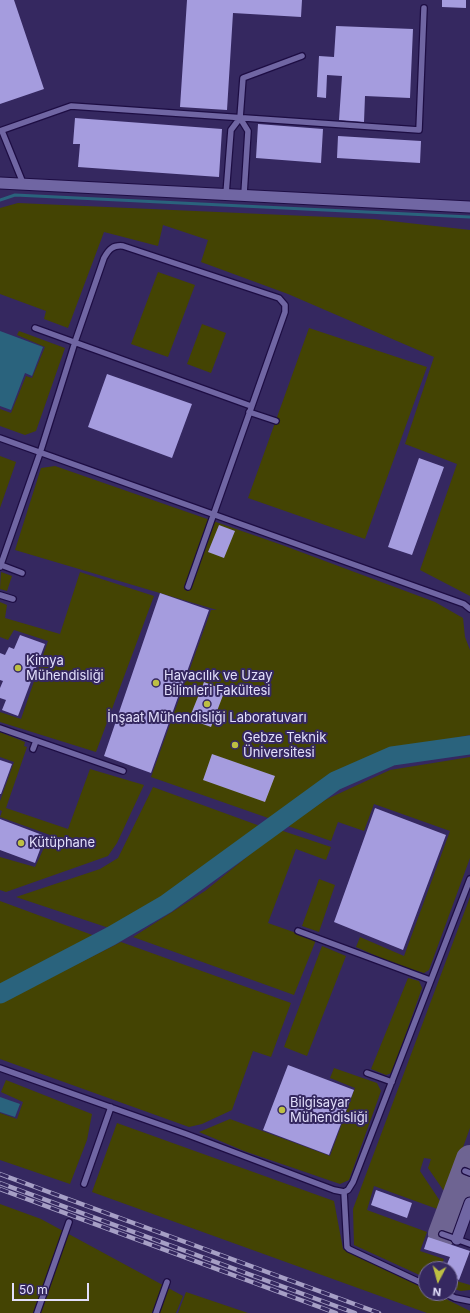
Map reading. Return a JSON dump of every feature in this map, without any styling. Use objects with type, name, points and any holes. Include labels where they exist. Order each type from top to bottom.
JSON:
[{"type":"street","points":[[0,183],[470,206]]},
{"type":"street","points":[[457,1239],[470,1203]]},
{"type":"lane","points":[[23,183],[1,131],[71,106],[418,130],[424,8]]},
{"type":"lane","points":[[226,194],[230,130],[240,118],[243,78],[302,56]]},
{"type":"lane","points":[[240,118],[248,131],[244,194]]},
{"type":"lane","points":[[22,573],[0,566],[40,453],[75,342],[104,258],[109,250],[116,246],[123,246],[279,298],[285,305],[285,312],[188,587]]},
{"type":"lane","points":[[34,328],[75,342],[250,409],[276,421]]},
{"type":"lane","points":[[0,438],[214,513],[457,601],[470,609]]},
{"type":"lane","points":[[0,595],[13,599]]},
{"type":"lane","points":[[0,728],[123,771]]},
{"type":"lane","points":[[33,749],[36,741]]},
{"type":"lane","points":[[344,1192],[348,1190],[353,1182],[470,879]]},
{"type":"lane","points":[[298,931],[430,980]]},
{"type":"lane","points":[[0,1068],[111,1107],[312,1182],[344,1192]]},
{"type":"lane","points":[[368,1073],[392,1082]]},
{"type":"lane","points":[[84,1184],[111,1107]]},
{"type":"lane","points":[[344,1192],[347,1247],[418,1281]]},
{"type":"lane","points":[[37,1313],[69,1222]]},
{"type":"lane","points":[[442,1234],[470,1244]]},
{"type":"lane","points":[[156,1313],[167,1282]]},
{"type":"lane","points":[[458,1299],[470,1301]]},
{"type":"shaded area","points":[[18,203],[373,219],[470,230],[470,596],[420,570],[457,464],[405,444],[434,357],[288,294],[201,262],[208,240],[163,225],[158,246],[104,232],[68,328],[44,319],[46,311],[0,294],[0,208]]},
{"type":"shaded area","points":[[158,272],[195,285],[168,357],[131,344]]},
{"type":"shaded area","points":[[202,324],[226,333],[211,373],[187,364]]},
{"type":"shaded area","points":[[309,328],[427,367],[365,539],[248,498]]},
{"type":"shaded area","points":[[19,331],[65,348],[36,431],[25,435],[0,426],[0,409],[11,413],[26,376],[32,378],[45,347],[17,335]]},
{"type":"shaded area","points":[[0,456],[16,462],[0,508]]},
{"type":"shaded area","points":[[55,466],[282,545],[435,602],[463,618],[465,637],[470,650],[470,735],[387,751],[327,781],[271,819],[151,777],[211,610],[217,610],[15,550],[41,468]]},
{"type":"shaded area","points":[[1,572],[12,576],[7,591],[0,589]]},
{"type":"shaded area","points":[[80,572],[154,596],[96,752],[0,722],[0,712],[21,719],[48,641],[14,630],[8,640],[0,637],[0,602],[7,605],[5,618],[60,634]]},
{"type":"shaded area","points":[[0,732],[25,742],[24,746],[27,747],[6,808],[68,829],[90,769],[144,785],[117,843],[108,856],[6,892],[0,890],[0,857],[35,867],[50,835],[0,817],[2,811],[0,810],[0,801],[14,762],[0,757]]},
{"type":"shaded area","points":[[470,757],[470,858],[429,970],[424,973],[399,966],[356,947],[360,937],[404,956],[450,831],[374,804],[364,831],[338,822],[331,841],[288,826],[325,800],[390,770]]},
{"type":"shaded area","points":[[153,787],[260,826],[163,899],[112,929],[16,897],[100,869],[118,858]]},
{"type":"shaded area","points":[[280,830],[331,847],[326,860],[296,849],[268,923],[316,940],[294,995],[133,937],[205,891]]},
{"type":"shaded area","points":[[319,879],[335,885],[319,932],[302,926]]},
{"type":"shaded area","points":[[470,897],[470,1128],[446,1194],[428,1168],[431,1159],[424,1158],[420,1171],[442,1204],[440,1210],[374,1186],[367,1210],[427,1232],[420,1251],[444,1259],[443,1261],[418,1261],[418,1274],[354,1245],[353,1209]]},
{"type":"shaded area","points":[[0,901],[95,936],[0,986]]},
{"type":"shaded area","points":[[121,942],[291,1003],[271,1057],[253,1051],[232,1110],[202,1124],[189,1127],[0,1059],[0,1003]]},
{"type":"shaded area","points":[[322,946],[346,956],[307,1056],[284,1047]]},
{"type":"shaded area","points":[[408,978],[419,981],[422,988],[392,1073],[386,1075],[371,1069]]},
{"type":"shaded area","points":[[334,1068],[377,1083],[381,1091],[349,1180],[340,1184],[244,1151],[199,1132],[230,1119],[330,1156],[355,1088],[330,1078]]},
{"type":"shaded area","points":[[6,1080],[92,1114],[87,1140],[70,1184],[0,1160],[0,1113],[17,1119],[23,1102],[1,1092]]},
{"type":"shaded area","points":[[117,1123],[334,1201],[343,1249],[418,1285],[418,1301],[450,1301],[470,1311],[470,1313],[427,1313],[92,1192]]},
{"type":"shaded area","points":[[0,1204],[41,1219],[183,1296],[176,1313],[0,1313]]},
{"type":"shaded area","points":[[458,1281],[470,1285],[470,1290],[458,1290]]},
{"type":"shaded area","points":[[186,1292],[248,1313],[178,1313]]},
{"type":"water","points":[[0,331],[43,347],[32,376],[25,373],[11,410],[0,406]]},
{"type":"water","points":[[0,1097],[20,1104],[15,1117],[0,1112]]},
{"type":"building","points":[[0,0],[14,0],[44,89],[0,104]]},
{"type":"building","points":[[187,0],[302,0],[301,17],[233,13],[227,110],[180,107]]},
{"type":"building","points":[[442,0],[466,0],[466,8],[442,7]]},
{"type":"building","points":[[336,26],[413,29],[410,98],[365,96],[364,122],[339,120],[342,76],[327,75],[326,98],[317,97],[319,56],[334,57]]},
{"type":"building","points":[[75,118],[222,129],[219,177],[78,167],[80,144],[73,144]]},
{"type":"building","points":[[258,124],[323,129],[321,163],[256,158]]},
{"type":"building","points":[[338,136],[421,141],[420,163],[337,158]]},
{"type":"building","points":[[107,374],[192,404],[172,458],[88,427]]},
{"type":"building","points":[[419,458],[444,467],[412,555],[388,547]]},
{"type":"building","points":[[219,525],[235,531],[224,558],[208,552]]},
{"type":"building","name":"Havacılık ve Uzay Bilimleri Fakültesi","points":[[160,593],[209,610],[151,773],[104,756]]},
{"type":"building","name":"Kimya Mühendisliği","points":[[20,635],[45,644],[18,716],[2,710],[6,700],[0,698],[0,688],[3,681],[0,680],[0,653],[5,655],[9,647],[14,649]]},
{"type":"building","name":"İnşaat Mühendisliği Laboratuvarı","points":[[204,682],[225,690],[211,727],[189,719]]},
{"type":"building","points":[[212,754],[275,776],[265,802],[203,780]]},
{"type":"building","points":[[0,760],[12,764],[1,794],[0,794]]},
{"type":"building","points":[[375,808],[446,835],[403,950],[334,922]]},
{"type":"building","name":"Kütüphane","points":[[0,819],[45,836],[35,863],[0,850]]},
{"type":"building","name":"Bilgisayar Mühendisliği","points":[[288,1065],[354,1090],[329,1155],[263,1130]]},
{"type":"building","points":[[376,1190],[412,1203],[407,1218],[371,1205]]},
{"type":"building","points":[[428,1237],[470,1251],[459,1280],[458,1261],[448,1261],[450,1257],[424,1249]]},
{"type":"waterway","points":[[0,200],[15,195],[470,217]]},
{"type":"waterway","points":[[0,994],[111,936],[166,904],[335,781],[392,756],[470,745]]},
{"type":"taxiway","points":[[442,1234],[470,1159]]},
{"type":"railway","points":[[0,1174],[379,1313]]},
{"type":"railway","points":[[0,1183],[355,1313]]},
{"type":"railway","points":[[0,1189],[336,1313]]},
{"type":"place","name":"Kimya Mühendisliği","points":[[18,668]]},
{"type":"place","name":"Havacılık ve Uzay Bilimleri Fakültesi","points":[[156,683]]},
{"type":"place","name":"İnşaat Mühendisliği Laboratuvarı","points":[[207,704]]},
{"type":"place","name":"Gebze Teknik Üniversitesi","points":[[235,745]]},
{"type":"place","name":"Kütüphane","points":[[21,843]]},
{"type":"place","name":"Bilgisayar Mühendisliği","points":[[282,1110]]}]
